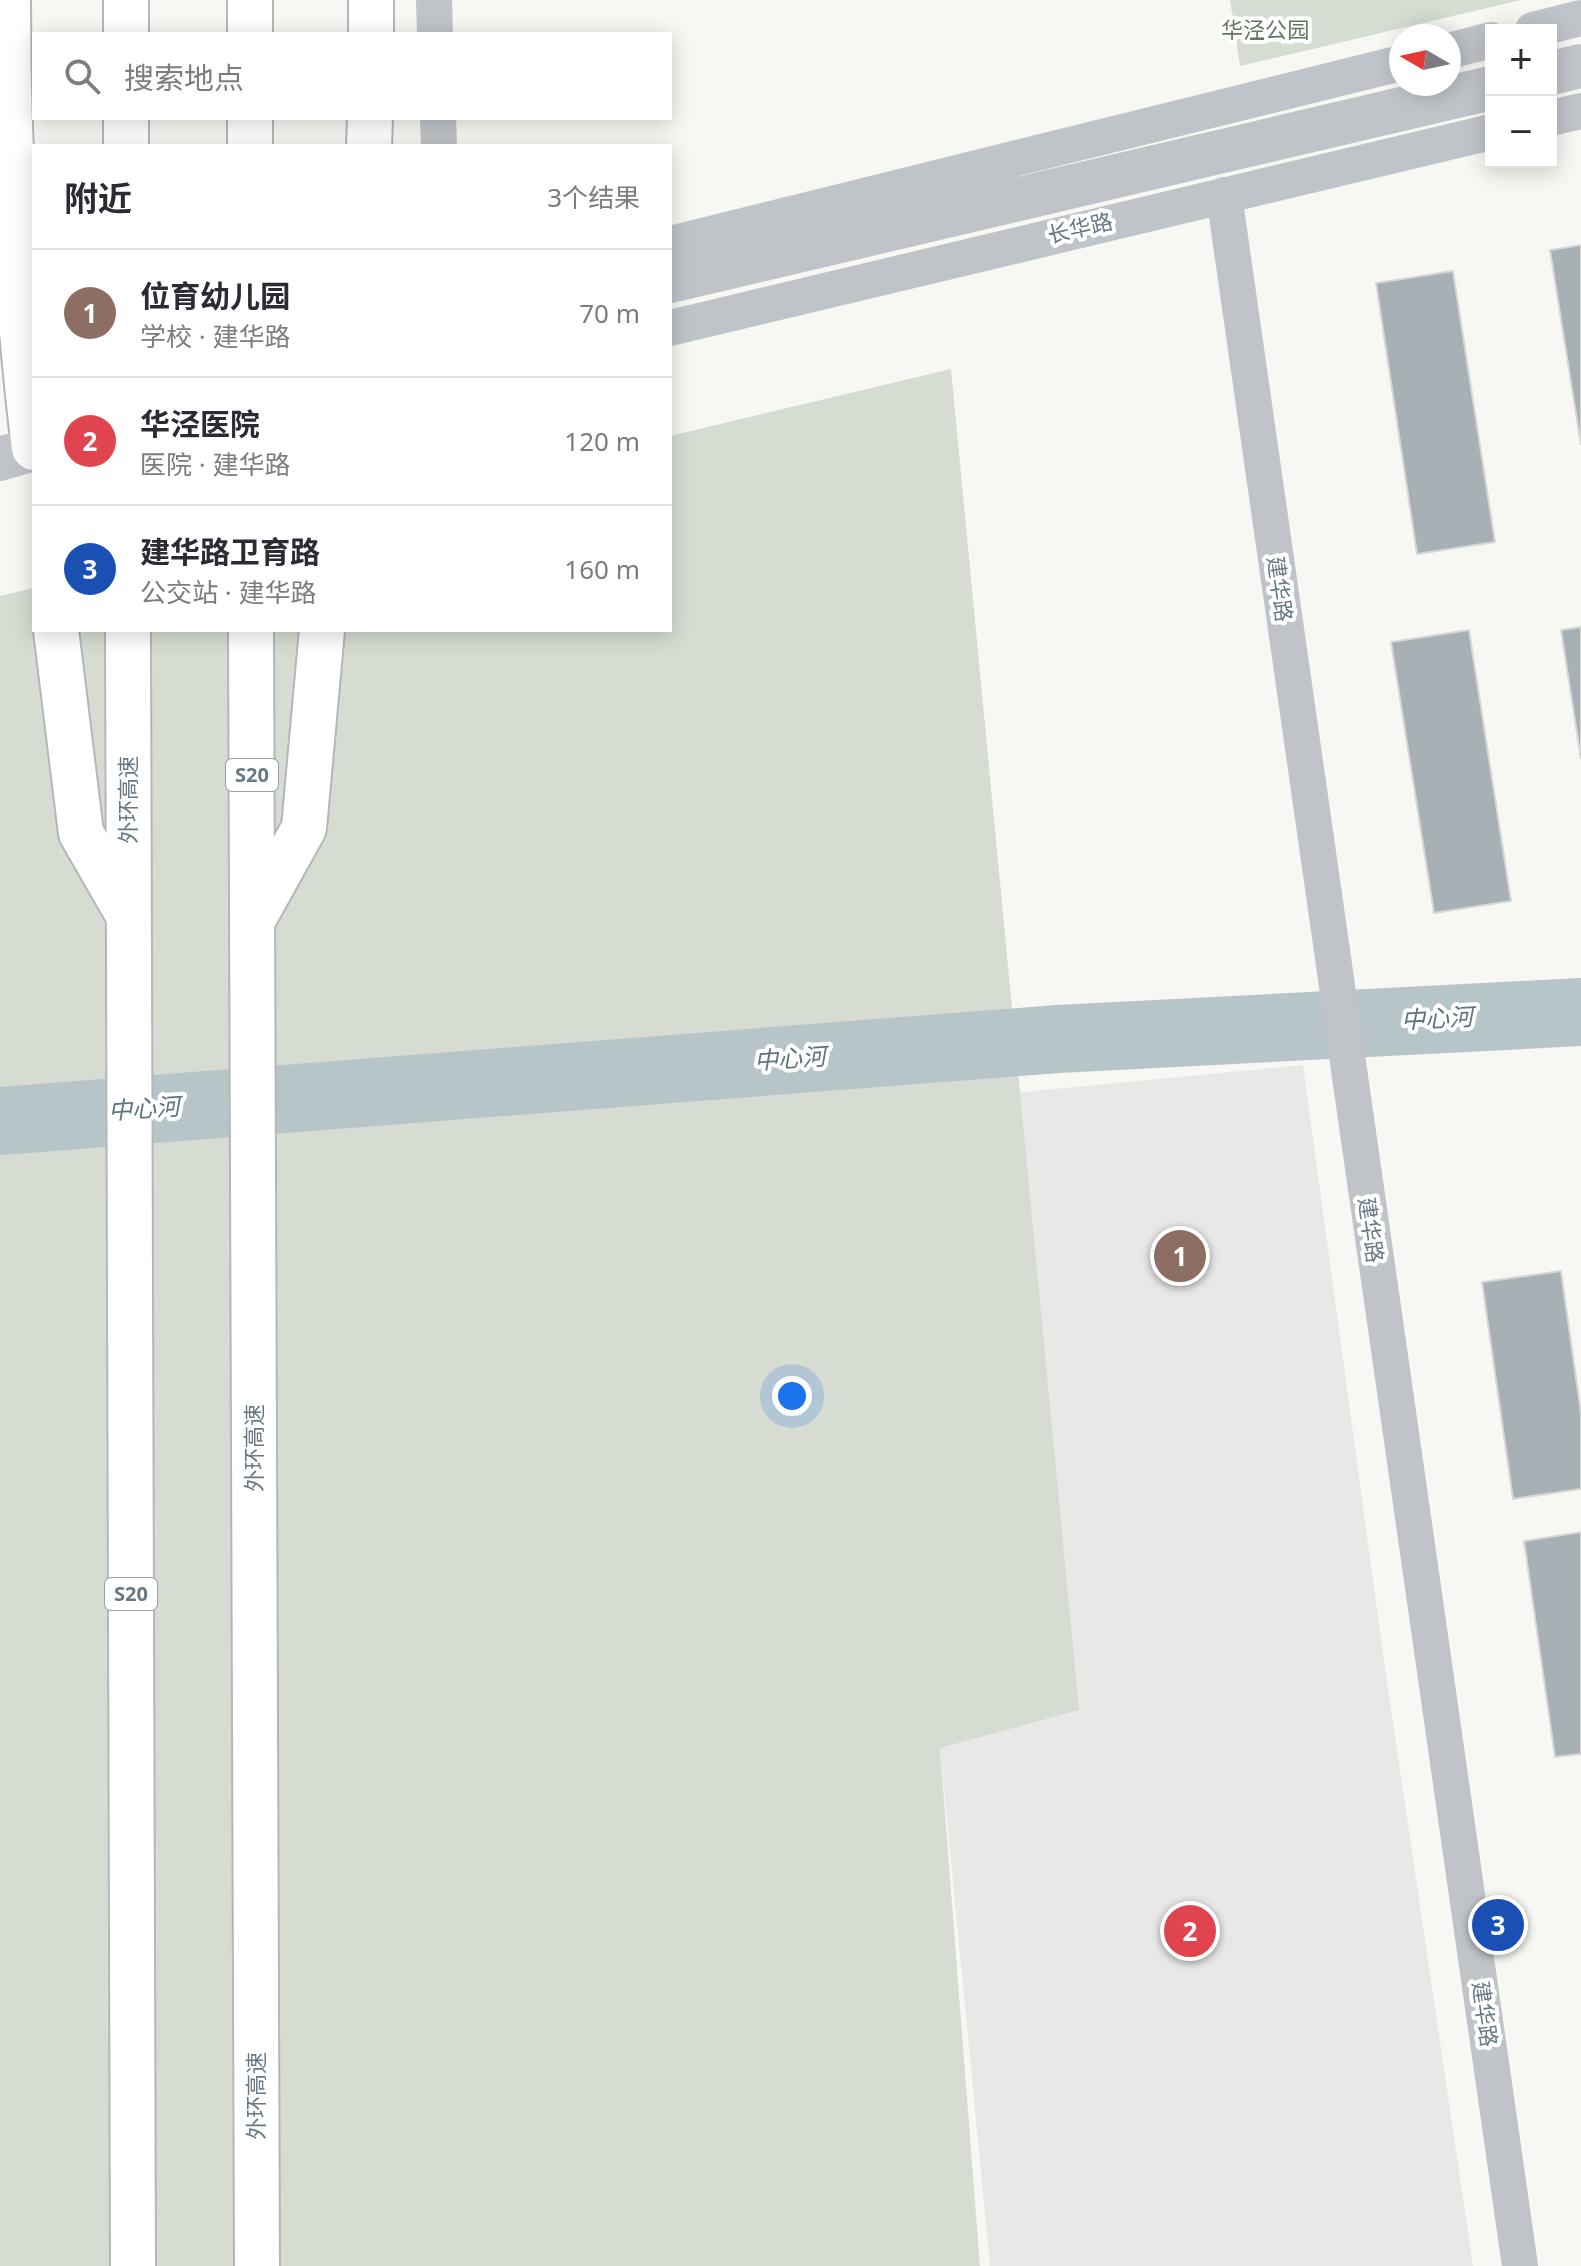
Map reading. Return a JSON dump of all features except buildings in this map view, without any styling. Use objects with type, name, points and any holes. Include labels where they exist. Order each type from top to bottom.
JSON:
[{"type":"highway","points":[[8,0],[13,234],[32,429]]},
{"type":"highway","points":[[126,0],[126,32]]},
{"type":"highway","points":[[250,0],[250,32]]},
{"type":"highway","points":[[371,0],[371,32]]},
{"type":"highway","points":[[126,120],[126,144]]},
{"type":"highway","points":[[250,120],[250,144]]},
{"type":"highway","points":[[369,144],[370,120]]},
{"type":"highway","points":[[56,632],[81,833],[128,915]]},
{"type":"highway","name":"外环高速","points":[[128,632],[133,2266]]},
{"type":"highway","name":"外环高速","points":[[251,632],[257,2266]]},
{"type":"highway","points":[[252,920],[304,828],[322,632]]},
{"type":"street","points":[[434,0],[435,32]]},
{"type":"street","points":[[1557,24],[1581,18]]},
{"type":"street","points":[[1461,48],[1485,42]]},
{"type":"street","points":[[672,244],[1389,66]]},
{"type":"street","points":[[1557,72],[1581,66]]},
{"type":"street","name":"长华路","points":[[672,281],[1485,89]]},
{"type":"street","points":[[1557,117],[1581,111]]},
{"type":"street","points":[[438,120],[439,144]]},
{"type":"street","name":"长华路","points":[[672,328],[1485,133]]},
{"type":"street","name":"建华路","points":[[1224,195],[1520,2266]]},
{"type":"street","points":[[0,459],[32,450]]},
{"type":"shaded area","points":[[1303,1065],[1385,1668],[1473,2266],[990,2266],[940,1747],[1078,1710],[1014,1093]]},
{"type":"green space","name":"华泾公园","points":[[1230,0],[1521,0],[1419,24],[1389,24],[1389,31],[1240,66]]},
{"type":"green space","points":[[951,369],[1079,1710],[940,1748],[980,2266],[0,2266],[0,596],[32,588],[32,632],[672,632],[672,436]]},
{"type":"waterway","name":"中心河","points":[[0,1121],[1058,1039],[1581,1012]]},
{"type":"place","name":"位育幼儿园","points":[[1180,1256]]},
{"type":"place","name":"建华路卫育路","points":[[1498,1925]]},
{"type":"place","name":"华泾医院","points":[[1190,1931]]}]
